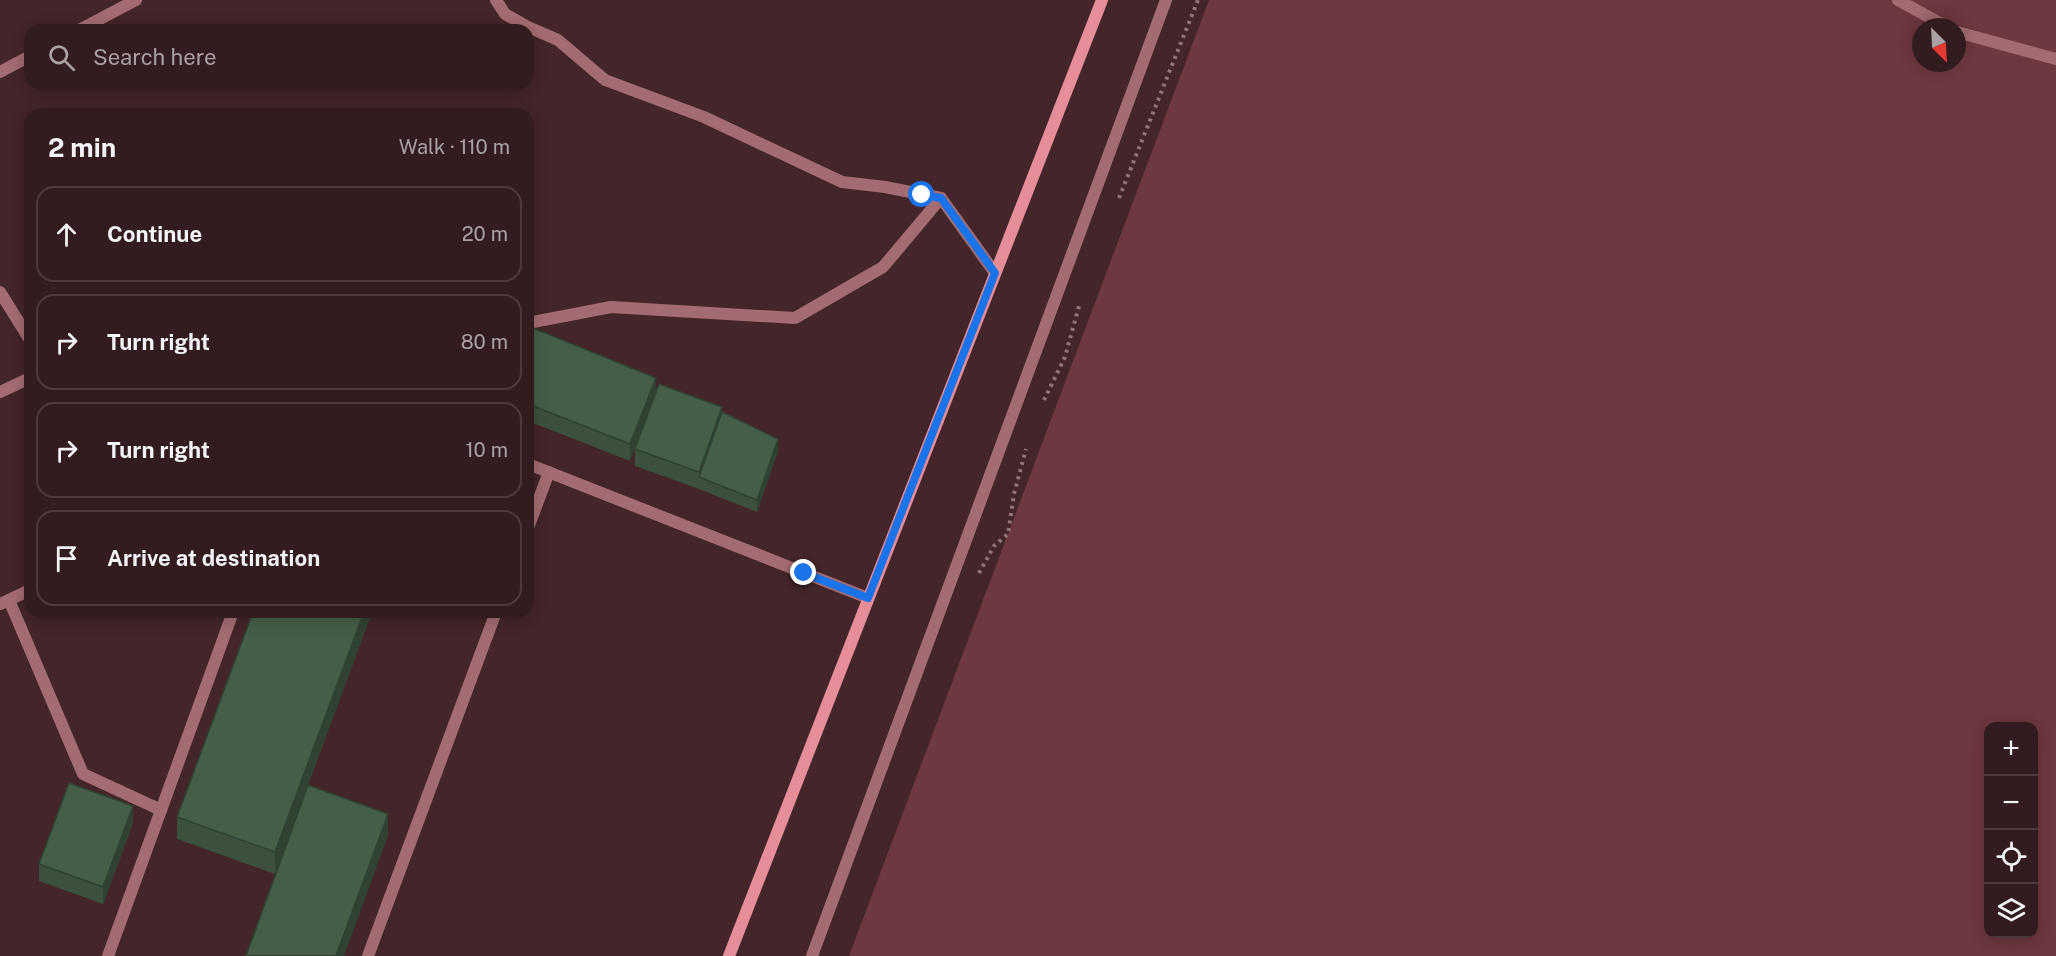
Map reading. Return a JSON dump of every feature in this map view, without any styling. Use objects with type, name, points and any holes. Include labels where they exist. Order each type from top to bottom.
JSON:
[{"type":"main road","points":[[729,956],[1102,0]]},
{"type":"street","points":[[90,24],[136,0]]},
{"type":"street","points":[[496,0],[505,14],[523,24]]},
{"type":"street","points":[[812,956],[1166,0]]},
{"type":"street","points":[[1898,0],[1931,18]]},
{"type":"street","points":[[534,30],[558,40],[605,80],[704,117],[842,182],[885,187],[941,198],[995,273]]},
{"type":"street","points":[[1966,34],[2056,59]]},
{"type":"street","points":[[0,72],[24,59]]},
{"type":"street","points":[[534,322],[611,307],[795,318],[883,267],[941,198]]},
{"type":"street","points":[[0,292],[24,330]]},
{"type":"street","points":[[0,392],[24,381]]},
{"type":"street","points":[[534,466],[868,598]]},
{"type":"street","points":[[534,512],[549,472]]},
{"type":"street","points":[[24,593],[4,602],[83,774],[161,810]]},
{"type":"street","points":[[108,956],[231,618]]},
{"type":"street","points":[[368,956],[494,618]]},
{"type":"shaded area","points":[[1209,0],[2056,0],[2056,956],[849,956]]},
{"type":"building","points":[[534,328],[656,378],[630,444],[534,406]]},
{"type":"building","points":[[659,384],[722,407],[699,472],[635,449]]},
{"type":"building","points":[[722,412],[778,439],[757,500],[699,477]]},
{"type":"building","points":[[251,618],[362,618],[275,852],[177,817]]},
{"type":"building","points":[[69,783],[133,806],[103,887],[39,864]]},
{"type":"building","points":[[308,785],[388,814],[336,956],[246,956]]},
{"type":"route","points":[[804,573],[868,598],[995,273],[941,198],[922,195]]}]
